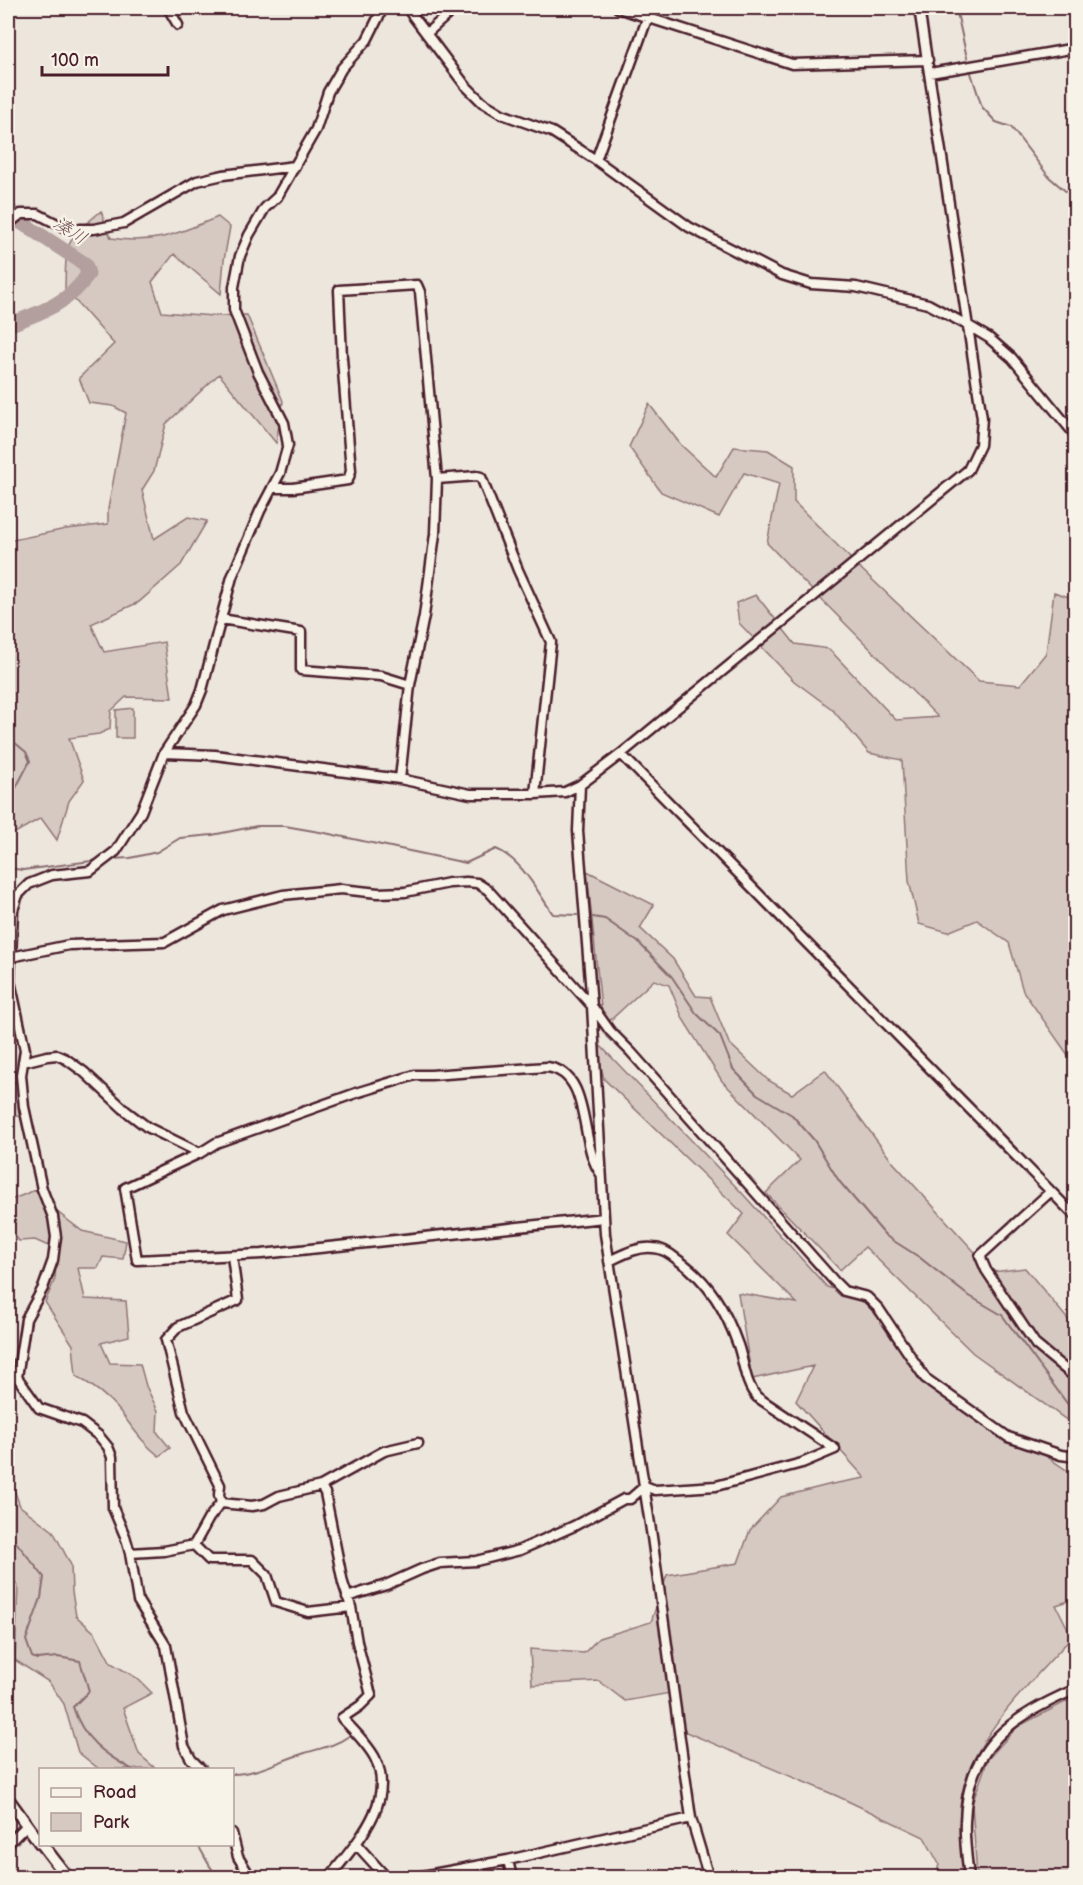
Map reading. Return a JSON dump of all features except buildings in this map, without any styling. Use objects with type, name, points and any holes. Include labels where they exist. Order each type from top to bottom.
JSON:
[{"type":"main road","points":[[8,1799],[39,1841]]},
{"type":"main road","points":[[43,1846],[68,1878]]},
{"type":"street","points":[[168,8],[178,25]]},
{"type":"street","points":[[17,1377],[26,1318],[49,1270],[56,1237],[53,1217],[42,1189],[24,1107],[21,1075],[25,1050],[9,981],[14,910],[18,895],[29,884],[52,875],[90,871],[111,854],[141,812],[164,753],[196,705],[232,577],[260,511],[280,473],[288,445],[284,423],[258,372],[234,310],[234,287],[240,256],[265,208],[277,197],[316,129],[328,92],[342,68],[367,40],[383,8]]},
{"type":"street","points":[[407,8],[465,85],[482,102],[502,114],[552,132],[596,160],[689,227],[782,275],[811,284],[856,287],[927,304],[969,326],[1012,358],[1076,436]]},
{"type":"street","points":[[427,33],[455,8]]},
{"type":"street","points":[[618,8],[792,64],[928,60]]},
{"type":"street","points":[[596,160],[651,8]]},
{"type":"street","points":[[164,753],[215,755],[400,779],[470,794],[565,792],[580,785],[621,754],[968,470],[980,445],[982,418],[919,8]]},
{"type":"street","points":[[930,73],[1076,48]]},
{"type":"street","points":[[8,224],[21,214],[38,214],[67,229],[94,230],[124,223],[196,181],[222,175],[295,166]]},
{"type":"street","points":[[272,489],[348,480],[351,471],[339,291],[417,285],[420,291],[437,479],[435,534],[424,616],[410,685],[400,779]]},
{"type":"street","points":[[437,479],[481,477],[518,570],[551,642],[535,794]]},
{"type":"street","points":[[222,619],[301,632],[301,670],[381,676],[410,685]]},
{"type":"street","points":[[621,754],[1076,1218]]},
{"type":"street","points":[[580,785],[578,831],[592,1006],[604,1218],[609,1261],[645,1486],[691,1818],[709,1878]]},
{"type":"street","points":[[12,957],[69,945],[165,942],[223,910],[283,896],[341,889],[378,893],[405,892],[449,883],[477,883],[488,890],[592,1006],[610,1031],[639,1060],[834,1281],[844,1291],[867,1297],[879,1309],[925,1378],[1008,1437],[1061,1455],[1076,1457]]},
{"type":"street","points":[[8,895],[18,895]]},
{"type":"street","points":[[23,1062],[57,1055],[66,1059],[147,1127],[200,1153]]},
{"type":"street","points":[[602,1175],[596,1167],[585,1131],[583,1104],[569,1078],[559,1068],[547,1067],[415,1075],[356,1093],[216,1143],[200,1153],[125,1188],[137,1260],[232,1256],[604,1218]]},
{"type":"street","points":[[1049,1193],[980,1256],[986,1270],[1036,1345],[1076,1378]]},
{"type":"street","points":[[609,1261],[626,1253],[654,1248],[671,1255],[691,1268],[714,1292],[738,1345],[751,1391],[835,1449],[802,1463],[716,1486],[655,1490],[645,1486]]},
{"type":"street","points":[[221,1503],[220,1485],[184,1413],[166,1340],[178,1327],[238,1300],[232,1256]]},
{"type":"street","points":[[8,1371],[17,1377],[39,1408],[82,1424],[99,1436],[108,1448],[112,1457],[113,1508],[126,1536],[138,1601],[166,1646],[184,1746],[200,1768]]},
{"type":"street","points":[[221,1503],[252,1506],[264,1504],[279,1496],[321,1486],[384,1451],[418,1443]]},
{"type":"street","points":[[321,1486],[326,1493],[357,1642],[371,1695],[342,1718],[365,1743],[380,1772],[379,1801],[357,1845],[329,1878]]},
{"type":"street","points":[[347,1597],[386,1585],[440,1563],[476,1561],[520,1550],[574,1526],[624,1499],[630,1499],[645,1486]]},
{"type":"street","points":[[130,1553],[164,1551],[194,1545],[209,1518],[221,1503]]},
{"type":"street","points":[[194,1545],[209,1560],[252,1560],[267,1575],[276,1602],[308,1612],[351,1607]]},
{"type":"street","points":[[969,1878],[965,1823],[970,1785],[977,1766],[990,1744],[1011,1723],[1039,1705],[1076,1689]]},
{"type":"street","points":[[411,1878],[508,1860],[691,1818]]},
{"type":"street","points":[[8,1844],[27,1825]]},
{"type":"street","points":[[234,1841],[238,1857],[251,1878]]},
{"type":"street","points":[[357,1845],[386,1877],[391,1878]]},
{"type":"street","points":[[508,1860],[512,1878]]},
{"type":"green space","points":[[101,211],[111,238],[127,240],[154,239],[179,233],[218,217],[230,227],[221,294],[174,254],[152,282],[162,312],[213,316],[247,315],[283,401],[276,443],[219,374],[166,424],[154,471],[142,490],[154,539],[188,517],[207,521],[181,565],[139,602],[91,624],[104,652],[164,642],[172,698],[126,697],[111,711],[110,729],[99,734],[69,738],[84,780],[69,801],[57,840],[41,818],[8,837],[8,541],[66,529],[108,524],[108,509],[126,413],[113,406],[89,403],[79,378],[114,344],[65,289],[67,252],[70,244],[80,230]]},
{"type":"green space","points":[[649,404],[681,445],[716,477],[734,447],[768,450],[794,466],[794,502],[979,681],[1020,685],[1046,653],[1054,592],[1075,599],[1075,1065],[1023,991],[1009,943],[977,920],[948,932],[919,924],[909,881],[902,760],[869,753],[832,709],[794,681],[739,623],[736,603],[756,595],[795,644],[829,649],[896,720],[938,717],[767,543],[779,484],[744,473],[719,517],[661,492],[629,447]]},
{"type":"green space","points":[[133,708],[133,738],[116,738],[116,710]]},
{"type":"green space","points":[[587,871],[654,905],[640,928],[673,959],[696,996],[710,997],[729,1043],[768,1080],[792,1094],[825,1070],[891,1160],[993,1272],[1025,1268],[1075,1328],[1075,1426],[973,1353],[865,1247],[840,1270],[766,1193],[800,1160],[722,1081],[683,1019],[669,985],[654,980],[603,1027]]},
{"type":"green space","points":[[594,1039],[742,1193],[827,1287],[859,1296],[888,1329],[922,1381],[984,1426],[1034,1448],[1075,1476],[1075,1602],[1072,1600],[1056,1605],[1072,1637],[1005,1712],[977,1755],[967,1777],[959,1819],[963,1878],[936,1877],[939,1864],[924,1837],[837,1796],[686,1732],[670,1693],[625,1701],[599,1681],[532,1685],[530,1649],[584,1653],[599,1638],[651,1622],[667,1575],[738,1563],[750,1530],[781,1497],[865,1478],[796,1401],[813,1366],[752,1379],[738,1293],[797,1303],[728,1235],[744,1214],[604,1079]]},
{"type":"green space","points":[[8,1079],[17,1083],[19,1116],[8,1117]]},
{"type":"green space","points":[[38,1189],[56,1211],[82,1231],[126,1241],[123,1259],[103,1257],[98,1268],[78,1268],[85,1299],[126,1301],[129,1336],[101,1343],[110,1363],[140,1364],[146,1386],[158,1411],[157,1432],[170,1448],[159,1456],[142,1440],[109,1399],[76,1376],[73,1345],[45,1302],[55,1279],[57,1250],[35,1240],[19,1241],[8,1226],[8,1201]]},
{"type":"green space","points":[[8,1473],[20,1506],[53,1531],[71,1565],[76,1616],[95,1633],[111,1663],[137,1678],[152,1693],[123,1708],[139,1754],[155,1768],[98,1768],[78,1752],[64,1704],[49,1682],[15,1660],[18,1586],[8,1572]]},
{"type":"green space","points":[[1075,1697],[1075,1877],[977,1877],[972,1804],[988,1759],[1017,1727]]},
{"type":"waterway","points":[[956,8],[967,58]]},
{"type":"waterway","points":[[971,73],[982,107],[996,122],[1011,127],[1049,177],[1076,200]]},
{"type":"waterway","name":"湊川","points":[[8,208],[19,221],[85,264],[88,274],[81,284],[63,300],[42,312],[8,325]]},
{"type":"waterway","points":[[8,737],[26,752],[30,761],[8,803]]},
{"type":"waterway","points":[[110,859],[130,858],[157,852],[180,838],[212,835],[257,826],[285,826],[325,833],[466,863],[496,849],[521,868],[553,914],[577,915]]},
{"type":"waterway","points":[[8,868],[23,870],[99,860]]},
{"type":"waterway","points":[[593,917],[605,919],[638,942],[672,977],[696,1013],[720,1036],[733,1069],[757,1094],[792,1115],[814,1140],[839,1181],[886,1236],[919,1257],[966,1294],[1002,1315],[1069,1406],[1076,1406]]},
{"type":"waterway","points":[[8,1536],[16,1542],[44,1577],[41,1598],[26,1640],[32,1657],[37,1659],[58,1657],[80,1661],[89,1691],[73,1707],[77,1718],[96,1744],[130,1768]]},
{"type":"waterway","points":[[234,1774],[260,1769],[333,1744],[349,1736]]},
{"type":"waterway","points":[[198,1846],[210,1867],[220,1878]]}]
